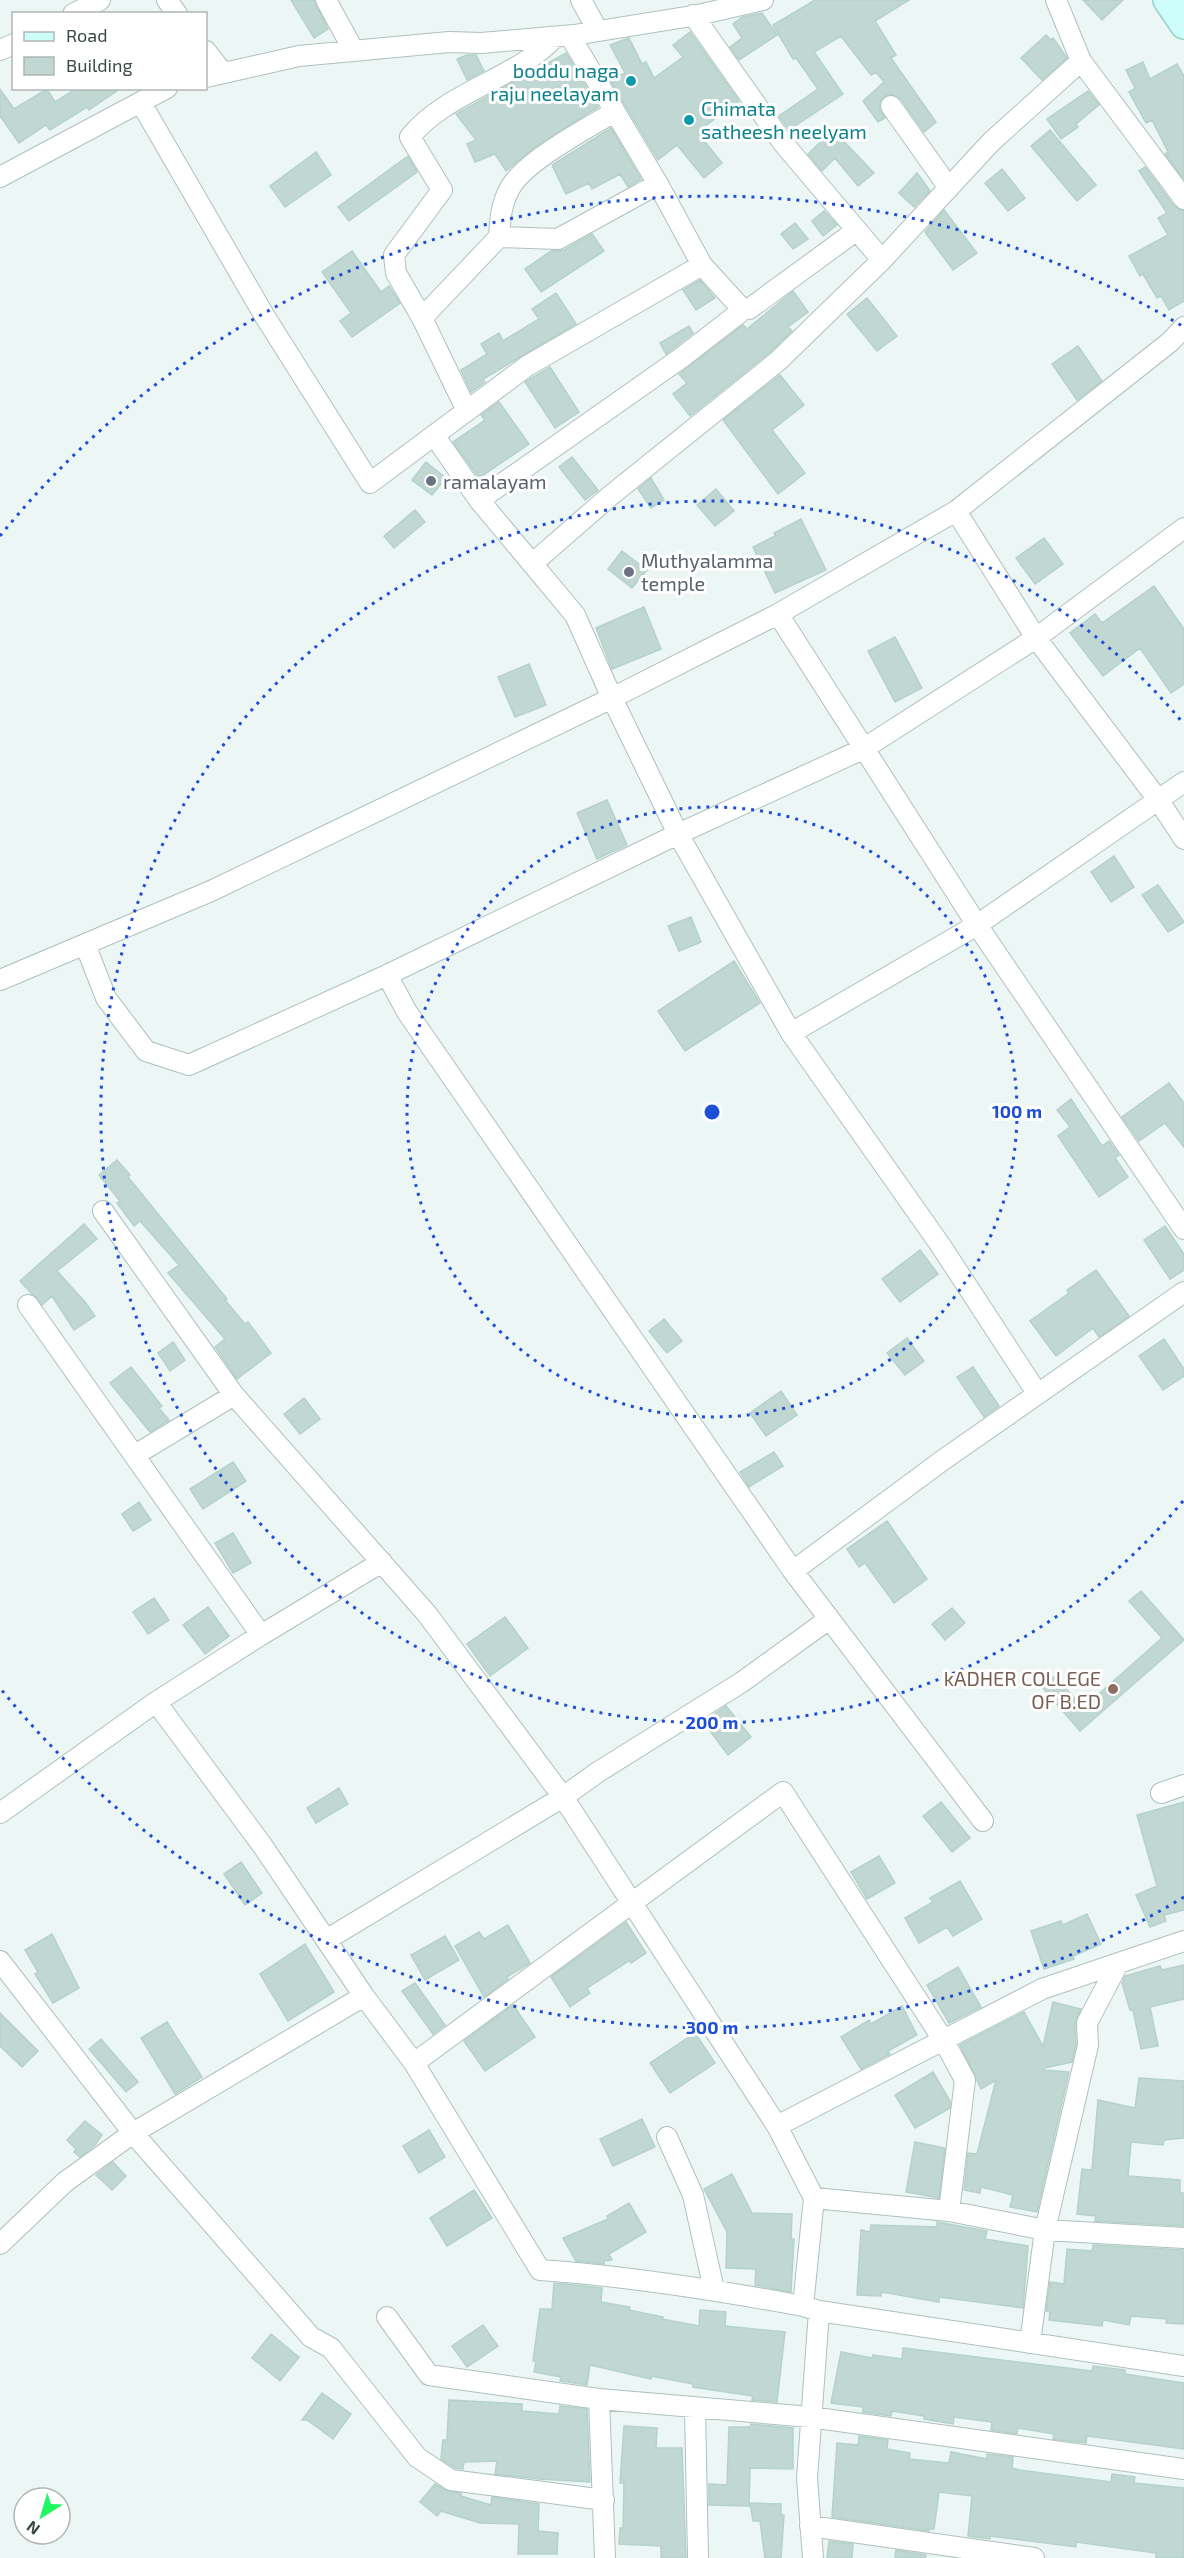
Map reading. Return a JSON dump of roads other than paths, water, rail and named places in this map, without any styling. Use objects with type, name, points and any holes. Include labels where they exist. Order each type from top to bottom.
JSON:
[{"type":"main road","points":[[1167,0],[1184,25]]},
{"type":"street","points":[[78,12],[100,0]]},
{"type":"street","points":[[326,0],[354,51]]},
{"type":"street","points":[[580,0],[597,31]]},
{"type":"street","points":[[207,54],[214,75],[299,56],[449,42],[481,43],[562,36],[693,15],[740,2],[763,0]]},
{"type":"street","points":[[1056,0],[1081,61],[1184,199]]},
{"type":"street","points":[[693,15],[783,143],[882,260]]},
{"type":"street","points":[[562,36],[614,112],[658,184],[702,264],[743,310]]},
{"type":"street","points":[[467,411],[422,318],[396,273],[394,255],[442,190],[410,137],[420,125],[473,90],[540,53],[562,36]]},
{"type":"street","points":[[533,563],[618,489],[778,361],[882,260],[991,142],[1081,61]]},
{"type":"street","points":[[0,177],[164,90]]},
{"type":"street","points":[[141,103],[264,315],[370,483],[527,366],[702,264]]},
{"type":"street","points":[[891,106],[949,188]]},
{"type":"street","points":[[422,318],[499,237],[501,209],[510,187],[522,173],[614,112]]},
{"type":"street","points":[[499,237],[558,239],[658,184]]},
{"type":"street","points":[[479,500],[681,358],[743,310],[750,309],[857,230]]},
{"type":"street","points":[[0,980],[211,891],[612,698],[778,614],[957,511],[1170,342],[1184,327]]},
{"type":"street","points":[[434,435],[479,500],[574,615],[678,834],[790,1033],[941,1246],[1037,1394]]},
{"type":"street","points":[[957,511],[1036,638],[1159,801],[1184,839]]},
{"type":"street","points":[[85,944],[106,998],[146,1051],[189,1065],[387,975],[678,834],[864,748],[1036,638],[1184,528]]},
{"type":"street","points":[[778,614],[977,925],[1184,1229]]},
{"type":"street","points":[[790,1033],[977,925],[1184,782]]},
{"type":"street","points":[[387,975],[406,1012],[793,1571],[983,1821]]},
{"type":"street","points":[[103,1211],[234,1395],[427,1614],[563,1797],[777,2126],[814,2198],[807,2478],[813,2558]]},
{"type":"street","points":[[793,1571],[1037,1394],[1184,1292]]},
{"type":"street","points":[[28,1305],[261,1635]]},
{"type":"street","points":[[135,1455],[234,1395]]},
{"type":"street","points":[[0,1813],[156,1702],[382,1562]]},
{"type":"street","points":[[326,1940],[563,1797],[598,1772],[742,1682],[829,1619]]},
{"type":"street","points":[[156,1702],[262,1845],[364,1996],[414,2063],[540,2270],[598,2274],[714,2290],[811,2309],[1184,2367]]},
{"type":"street","points":[[1161,1792],[1184,1785]]},
{"type":"street","points":[[414,2063],[783,1792],[944,2041],[965,2080],[949,2211]]},
{"type":"street","points":[[777,2126],[1042,1989],[1184,1941]]},
{"type":"street","points":[[0,1961],[133,2133],[311,2337],[331,2348],[417,2457],[451,2480],[604,2500]]},
{"type":"street","points":[[1030,2343],[1045,2230],[1088,2045],[1087,2023],[1118,1964]]},
{"type":"street","points":[[0,2244],[65,2182],[133,2133],[364,1996]]},
{"type":"street","points":[[667,2137],[693,2195],[714,2290]]},
{"type":"street","points":[[814,2198],[949,2211],[1045,2230],[1184,2238]]},
{"type":"street","points":[[387,2317],[429,2375],[599,2399],[810,2417],[1184,2469]]},
{"type":"street","points":[[599,2399],[605,2558]]},
{"type":"street","points":[[695,2408],[698,2558]]},
{"type":"street","points":[[810,2526],[1034,2558]]},
{"type":"place","name":"boddu naga raju neelayam","points":[[631,81]]},
{"type":"place","name":"Chimata satheesh neelyam","points":[[689,120]]},
{"type":"place","name":"ramalayam","points":[[431,481]]},
{"type":"place","name":"Muthyalamma temple","points":[[629,572]]},
{"type":"place","name":"kADHER COLLEGE OF B.ED","points":[[1113,1689]]}]
